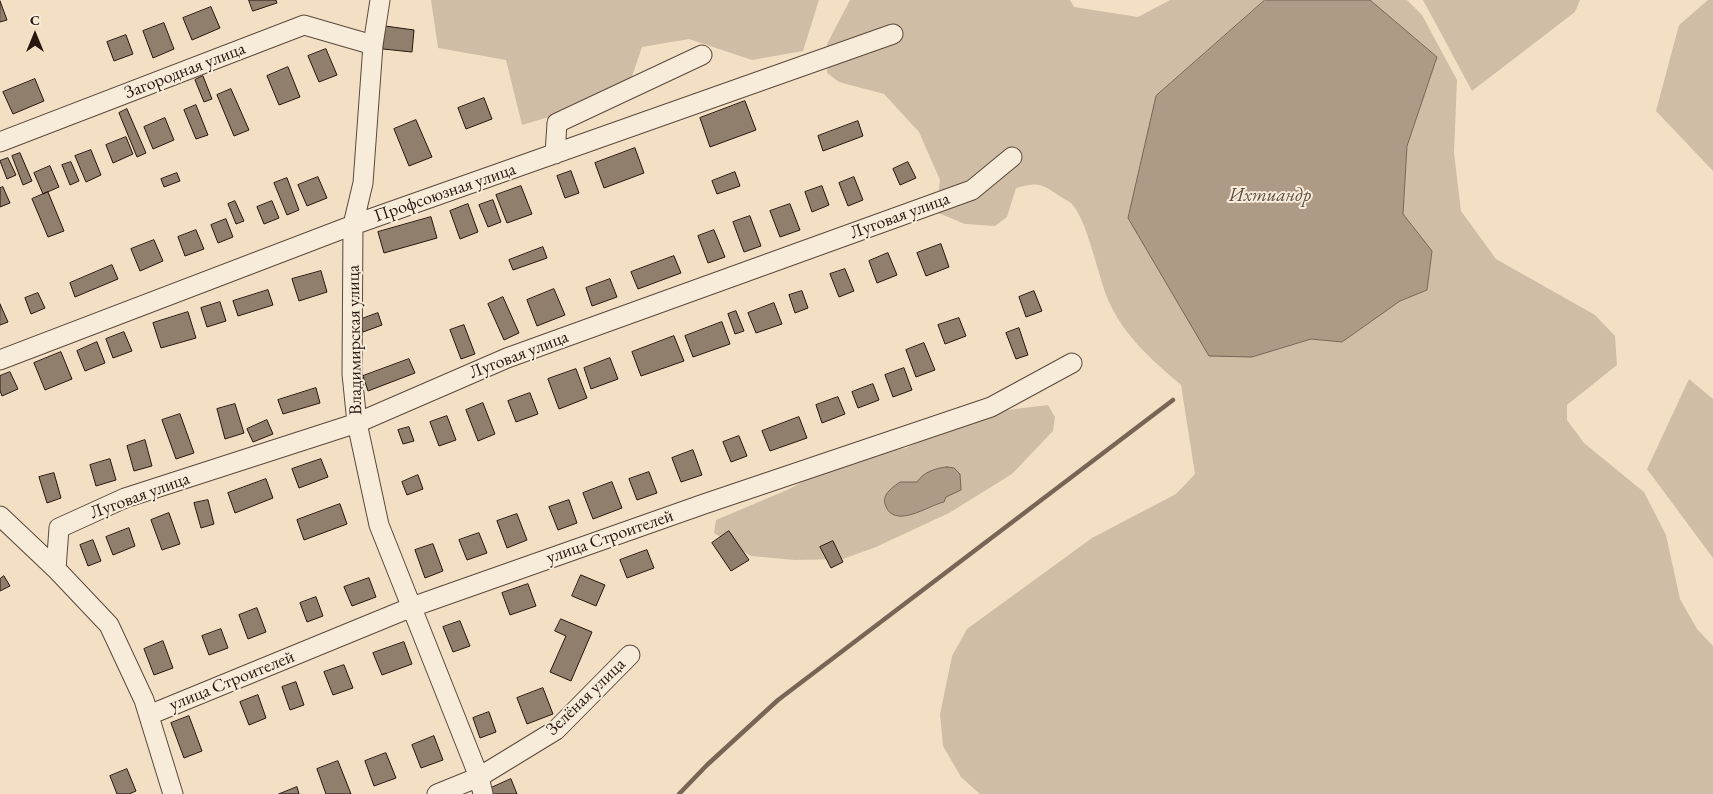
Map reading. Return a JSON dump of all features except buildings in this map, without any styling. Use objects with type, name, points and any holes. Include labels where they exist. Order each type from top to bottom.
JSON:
[{"type":"street","name":"Владимирская улица","points":[[380,0],[373,45],[363,184],[353,225],[352,374],[357,423],[379,525],[481,786]]},
{"type":"street","name":"Загородная улица","points":[[0,142],[304,25],[373,45]]},
{"type":"street","name":"Профсоюзная улица","points":[[0,360],[353,225],[893,34]]},
{"type":"street","points":[[555,154],[558,123],[702,55]]},
{"type":"street","name":"Луговая улица","points":[[56,569],[59,528],[124,498],[357,423],[507,358],[972,190],[1012,157]]},
{"type":"street","name":"улица Строителей","points":[[148,715],[412,606],[704,504],[991,408],[1072,363]]},
{"type":"street","points":[[0,516],[56,569],[109,625],[144,700],[173,794]]},
{"type":"street","name":"Зелёная улица","points":[[436,794],[481,786],[556,730],[630,655]]},
{"type":"shaded area","points":[[431,0],[819,0],[803,51],[752,60],[689,39],[642,47],[626,94],[522,125],[506,60],[438,48]]},
{"type":"shaded area","points":[[850,0],[1070,0],[1074,7],[1138,17],[1170,0],[1265,0],[1156,96],[1252,357],[1311,339],[1342,342],[1400,301],[1427,290],[1432,251],[1403,214],[1407,146],[1437,57],[1370,0],[1407,0],[1422,15],[1457,80],[1454,153],[1461,211],[1496,259],[1595,315],[1615,336],[1617,365],[1567,405],[1567,420],[1584,443],[1644,492],[1666,535],[1680,599],[1697,629],[1713,646],[1713,794],[980,794],[961,777],[943,746],[940,714],[952,656],[967,629],[1092,538],[1176,494],[1195,474],[1181,385],[1140,348],[1123,327],[1105,292],[1083,222],[1071,203],[1047,188],[1034,184],[1016,188],[1007,217],[995,226],[965,224],[936,212],[940,180],[919,132],[884,94],[839,82],[827,73],[827,44]]},
{"type":"shaded area","points":[[1423,0],[1580,0],[1575,12],[1472,91]]},
{"type":"shaded area","points":[[1708,0],[1713,0],[1713,171],[1656,111],[1679,25]]},
{"type":"shaded area","points":[[1689,379],[1713,399],[1713,558],[1647,469]]},
{"type":"shaded area","points":[[1048,405],[1055,417],[1053,431],[1012,474],[949,513],[876,547],[843,559],[795,560],[751,556],[714,533],[716,520],[787,490],[844,460],[906,448],[975,414]]},
{"type":"water","name":"Ихтиандр","points":[[1265,0],[1370,0],[1437,57],[1407,146],[1403,214],[1432,251],[1427,290],[1400,301],[1342,342],[1311,339],[1252,357],[1209,356],[1128,218],[1156,96]]},
{"type":"water","points":[[947,467],[954,468],[960,474],[961,490],[946,497],[944,502],[912,514],[895,516],[889,512],[884,500],[894,486],[900,482],[917,482],[930,471]]},
{"type":"waterway","points":[[679,794],[707,765],[778,700],[1173,400]]}]
